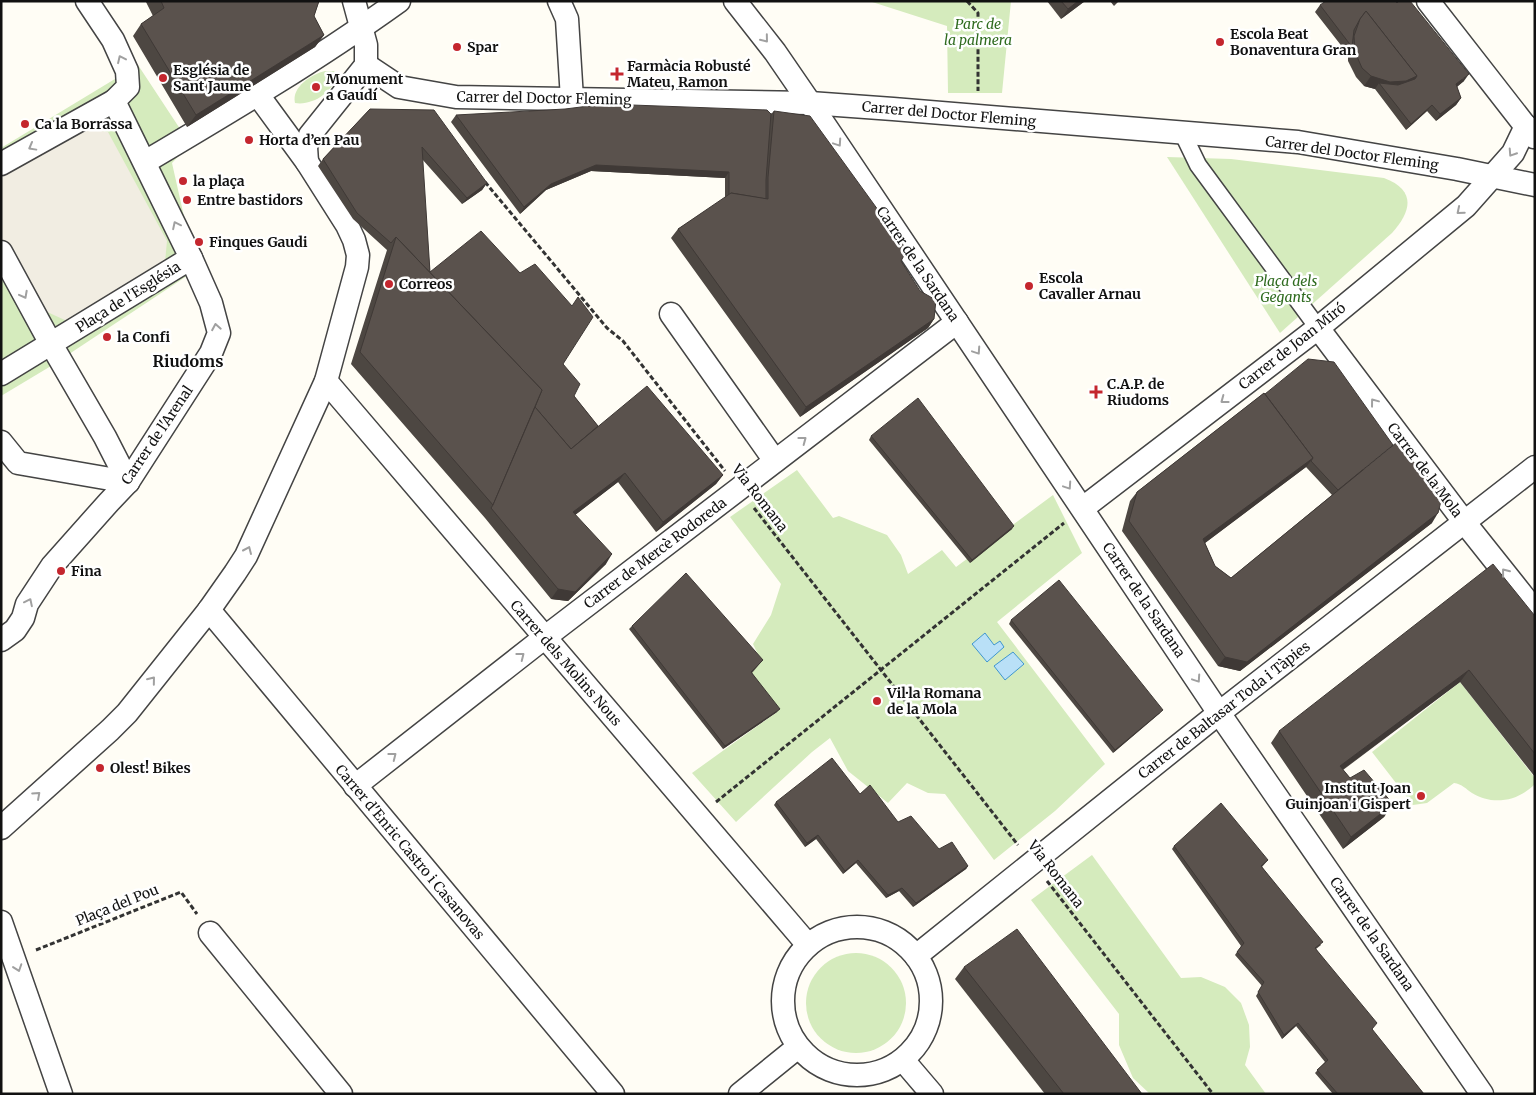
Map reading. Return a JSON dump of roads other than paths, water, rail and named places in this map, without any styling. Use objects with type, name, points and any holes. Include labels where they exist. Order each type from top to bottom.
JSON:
[{"type":"street","points":[[1,164],[114,101],[128,87],[127,71],[113,40],[87,1]]},
{"type":"street","points":[[307,162],[306,147],[310,135],[366,65],[366,45],[354,1]]},
{"type":"street","points":[[145,162],[258,95],[362,28],[399,1]]},
{"type":"street","points":[[559,1],[568,19],[572,99]]},
{"type":"street","name":"Carrer de la Sardana","points":[[735,1],[775,52],[810,103],[1219,713],[1482,1094]]},
{"type":"street","points":[[1428,1],[1530,132]]},
{"type":"street","name":"Carrer del Doctor Fleming","points":[[366,65],[399,87],[456,97],[810,103],[1298,142],[1494,176],[1535,185]]},
{"type":"street","points":[[1,828],[127,713],[236,573],[246,556],[326,381],[349,300],[358,255],[347,225],[307,162],[258,95]]},
{"type":"street","name":"Plaça de l'Església","points":[[1,374],[191,258],[114,101]]},
{"type":"street","name":"Carrer de Joan Miró","points":[[1083,508],[1318,328],[1466,206],[1494,176],[1530,132]]},
{"type":"street","points":[[1183,134],[1198,165],[1318,328]]},
{"type":"street","points":[[1,252],[105,437],[128,482]]},
{"type":"street","name":"Carrer de l'Arenal","points":[[1,640],[14,630],[23,618],[27,604],[52,566],[128,482],[211,353],[219,333],[211,303],[191,258]]},
{"type":"street","points":[[671,314],[776,461]]},
{"type":"street","name":"Carrer de Mercè Rodoreda","points":[[354,786],[957,322]]},
{"type":"street","name":"Carrer de la Mola","points":[[1318,328],[1465,523],[1535,611]]},
{"type":"street","name":"Carrer dels Molins Nous","points":[[326,381],[808,945]]},
{"type":"street","points":[[1,442],[18,463],[128,482]]},
{"type":"street","name":"Carrer de Baltasar Toda i Tàpies","points":[[916,956],[1219,713],[1535,467]]},
{"type":"street","name":"Carrer d'Enric Castro i Casanovas","points":[[209,610],[612,1094]]},
{"type":"street","points":[[1,922],[61,1094]]},
{"type":"street","points":[[855,926],[873,928],[889,934],[904,943],[916,956],[925,970],[930,986],[930,1019],[920,1041],[903,1060],[886,1070],[868,1075],[848,1076],[829,1071],[820,1066],[798,1047],[788,1031],[783,1013],[782,994],[787,976],[795,959],[808,945],[822,935],[838,929],[855,926]]},
{"type":"street","points":[[210,933],[341,1094]]},
{"type":"street","points":[[740,1094],[798,1047]]},
{"type":"street","points":[[903,1060],[932,1094]]},
{"type":"water","points":[[985,633],[994,645],[1000,641],[1004,647],[987,662],[972,644]]},
{"type":"water","points":[[1013,652],[1024,664],[1005,680],[994,666]]},
{"type":"place","name":"Escola Beat Bonaventura Gran","points":[[1220,42]]},
{"type":"place","name":"Spar","points":[[457,47]]},
{"type":"place","name":"Farmàcia Robusté Mateu, Ramon","points":[[617,74]]},
{"type":"place","name":"Església de Sant Jaume","points":[[163,78]]},
{"type":"place","name":"Monument a Gaudí","points":[[316,87]]},
{"type":"place","name":"Ca la Borrassa","points":[[25,124]]},
{"type":"place","name":"Horta d’en Pau","points":[[249,140]]},
{"type":"place","name":"la plaça","points":[[183,181]]},
{"type":"place","name":"Entre bastidors","points":[[187,200]]},
{"type":"place","name":"Finques Gaudi","points":[[199,242]]},
{"type":"place","name":"Correos","points":[[389,284]]},
{"type":"place","name":"Escola Cavaller Arnau","points":[[1029,286]]},
{"type":"place","name":"la Confi","points":[[107,337]]},
{"type":"place","name":"C.A.P. de Riudoms","points":[[1096,392]]},
{"type":"place","name":"Fina","points":[[61,571]]},
{"type":"place","name":"Vil·la Romana de la Mola","points":[[877,701]]},
{"type":"place","name":"Olest! Bikes","points":[[100,768]]},
{"type":"place","name":"Institut Joan Guinjoan i Gispert","points":[[1421,796]]},
{"type":"district","name":"Riudoms","points":[[188,361]]},
{"type":"park label","name":"Parc de la palmera","points":[[978,32]]},
{"type":"park label","name":"Plaça dels Gegants","points":[[1286,290]]}]
